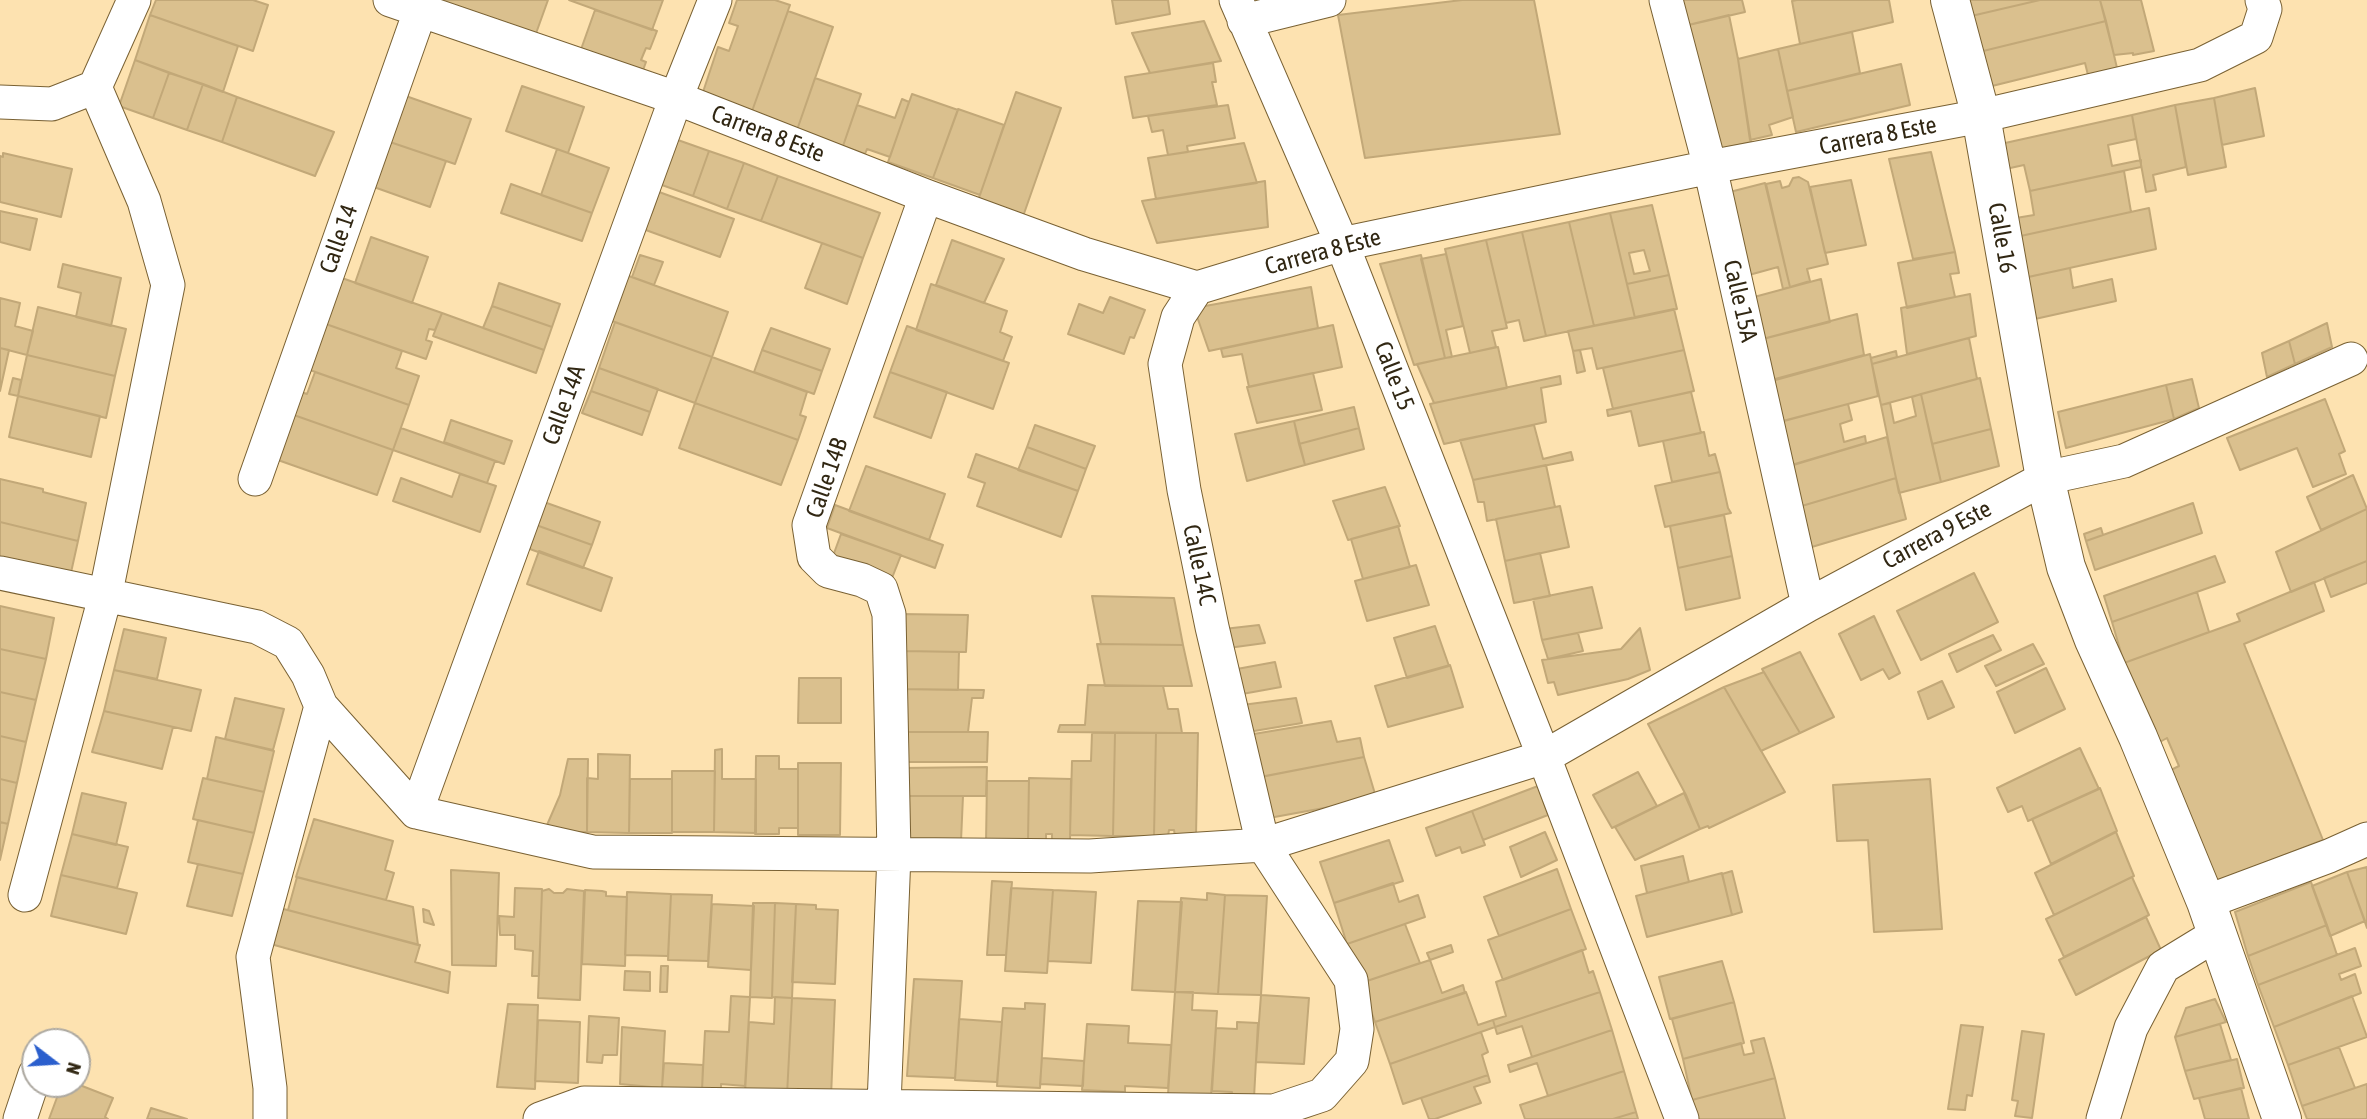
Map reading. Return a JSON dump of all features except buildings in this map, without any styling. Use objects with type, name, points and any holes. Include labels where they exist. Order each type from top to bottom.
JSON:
[{"type":"main road","name":"Calle 16","points":[[1950,0],[1981,116],[2045,478],[2066,567],[2212,918],[2283,1119]]},
{"type":"street","points":[[0,102],[52,104],[95,87],[134,0]]},
{"type":"street","name":"Calle 14A","points":[[416,812],[676,98],[715,0]]},
{"type":"street","points":[[1240,10],[1329,0]]},
{"type":"street","name":"Calle 15A","points":[[1666,0],[1710,167],[1808,605]]},
{"type":"street","name":"Carrera 8 Este","points":[[411,4],[676,98],[926,196],[1084,254],[1197,288],[1342,244],[1710,167],[1981,116],[2200,65],[2256,37],[2263,5]]},
{"type":"street","name":"Calle 14","points":[[255,478],[411,4]]},
{"type":"street","name":"Calle 15","points":[[1240,10],[1342,244],[1544,757],[1682,1119]]},
{"type":"street","points":[[25,895],[105,597],[168,285],[144,201],[95,87]]},
{"type":"street","name":"Calle 14B","points":[[894,854],[889,614],[881,589],[862,580],[828,571],[814,556],[809,525],[926,196]]},
{"type":"street","name":"Calle 14C","points":[[540,1119],[584,1103],[1274,1111],[1322,1095],[1352,1060],[1357,1029],[1350,980],[1263,845],[1212,627],[1184,491],[1165,364],[1178,317],[1197,288]]},
{"type":"street","name":"Carrera 9 Este","points":[[416,812],[593,852],[1090,856],[1263,845],[1544,757],[1808,605],[2045,478],[2124,461],[2351,359]]},
{"type":"street","points":[[0,573],[257,627],[288,643],[308,675],[321,706],[416,812]]},
{"type":"street","points":[[270,1119],[270,1088],[253,957],[321,706]]},
{"type":"street","points":[[2104,1119],[2131,1028],[2163,967],[2212,918],[2329,856],[2367,839]]},
{"type":"street","points":[[884,1105],[894,854]]},
{"type":"street","points":[[20,1119],[27,1098]]}]
